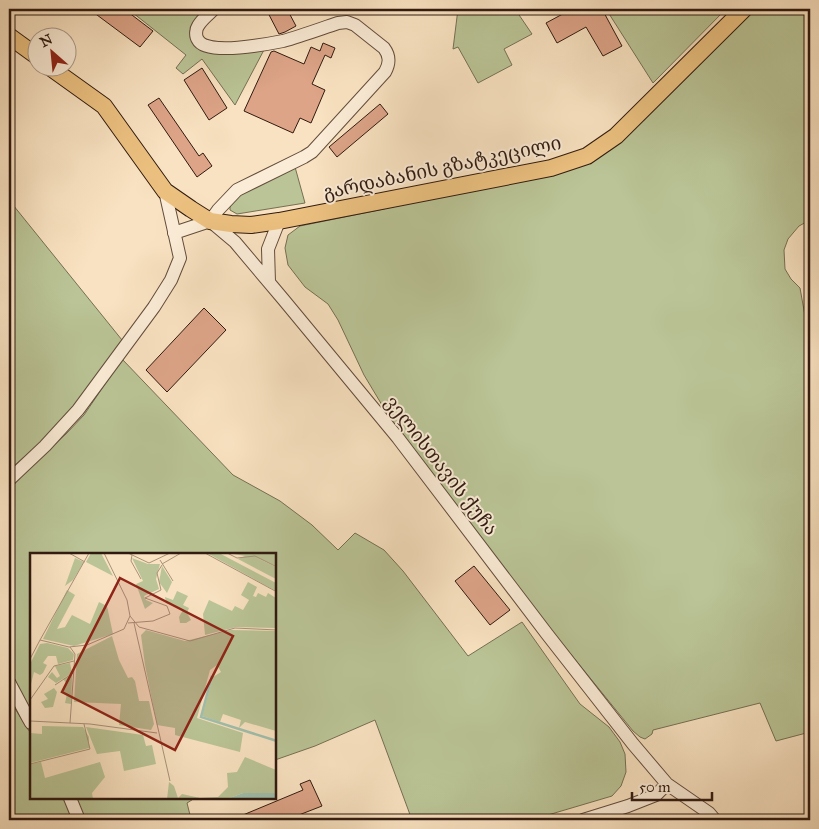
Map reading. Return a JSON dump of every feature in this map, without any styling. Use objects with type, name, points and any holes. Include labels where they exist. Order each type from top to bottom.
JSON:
[{"type":"main road","name":"გარდაბანის გზატკეცილი","points":[[210,221],[251,225],[279,221],[551,168],[587,156],[616,136],[744,9]]},
{"type":"main road","points":[[9,36],[28,50]]},
{"type":"main road","points":[[66,78],[104,106],[165,191]]},
{"type":"main road","name":"ველისთავის ქუჩა","points":[[165,191],[210,221]]},
{"type":"street","points":[[174,234],[210,221],[237,190],[312,152],[385,72],[388,66],[389,60],[384,48],[355,25],[347,22],[338,23],[282,41],[234,48],[213,49],[203,46],[198,41],[196,34],[197,26],[214,9]]},
{"type":"street","points":[[9,480],[45,446],[78,410],[154,308],[171,280],[180,258],[165,191]]},
{"type":"street","name":"ველისთავის ქუჩა","points":[[210,221],[235,242],[398,438],[633,744],[667,784],[709,813],[715,820]]},
{"type":"street","points":[[269,282],[268,249],[279,221]]},
{"type":"street","points":[[9,686],[30,721]]},
{"type":"street","points":[[583,820],[656,795],[667,784]]},
{"type":"street","points":[[70,799],[79,820]]},
{"type":"green space","points":[[128,9],[206,9],[193,25],[190,31],[191,38],[265,48],[235,105],[202,59],[183,74],[176,68],[186,55]]},
{"type":"green space","points":[[458,9],[515,9],[532,34],[504,49],[512,65],[478,83],[458,47],[453,49]]},
{"type":"green space","points":[[606,9],[726,9],[653,83]]},
{"type":"green space","points":[[753,9],[810,9],[810,220],[799,226],[788,239],[784,250],[785,269],[800,288],[810,344],[810,732],[776,741],[760,703],[653,730],[652,734],[645,739],[633,731],[505,573],[397,430],[364,375],[338,320],[328,304],[305,287],[288,265],[285,248],[288,235],[300,226],[518,179],[560,173]]},
{"type":"green space","points":[[295,167],[305,203],[237,214],[230,210],[230,204],[240,192]]},
{"type":"green space","points":[[9,200],[122,340],[76,405],[39,444],[9,470]]},
{"type":"green space","points":[[122,359],[233,475],[280,501],[312,525],[338,550],[355,533],[384,550],[403,571],[468,656],[522,622],[580,704],[609,727],[620,742],[625,754],[626,772],[621,786],[612,796],[531,820],[412,820],[375,720],[315,746],[276,760],[276,553],[30,553],[30,713],[9,670],[9,490],[84,415]]},
{"type":"green space","points":[[9,705],[14,707],[30,732],[30,799],[66,799],[74,820],[9,820]]},
{"type":"green space","points":[[75,799],[193,799],[187,803],[190,815],[177,820],[85,820]]},
{"type":"building","points":[[89,9],[124,9],[153,31],[140,47]]},
{"type":"building","points":[[266,9],[287,9],[296,26],[279,34]]},
{"type":"building","points":[[572,9],[602,9],[622,46],[603,56],[586,27],[557,43],[546,23]]},
{"type":"building","points":[[323,43],[335,48],[331,58],[325,55],[312,84],[325,90],[311,123],[300,118],[293,133],[244,111],[271,52],[274,51],[304,64],[311,47],[320,51]]},
{"type":"building","points":[[202,68],[227,108],[209,120],[184,80]]},
{"type":"building","points":[[159,98],[199,156],[203,153],[212,166],[197,177],[148,105]]},
{"type":"building","points":[[380,104],[388,114],[337,157],[329,147]]},
{"type":"building","points":[[204,308],[226,330],[167,392],[146,370]]},
{"type":"building","points":[[474,566],[510,610],[490,625],[455,581]]},
{"type":"building","points":[[310,780],[322,806],[286,820],[231,820],[303,790],[300,784]]}]
